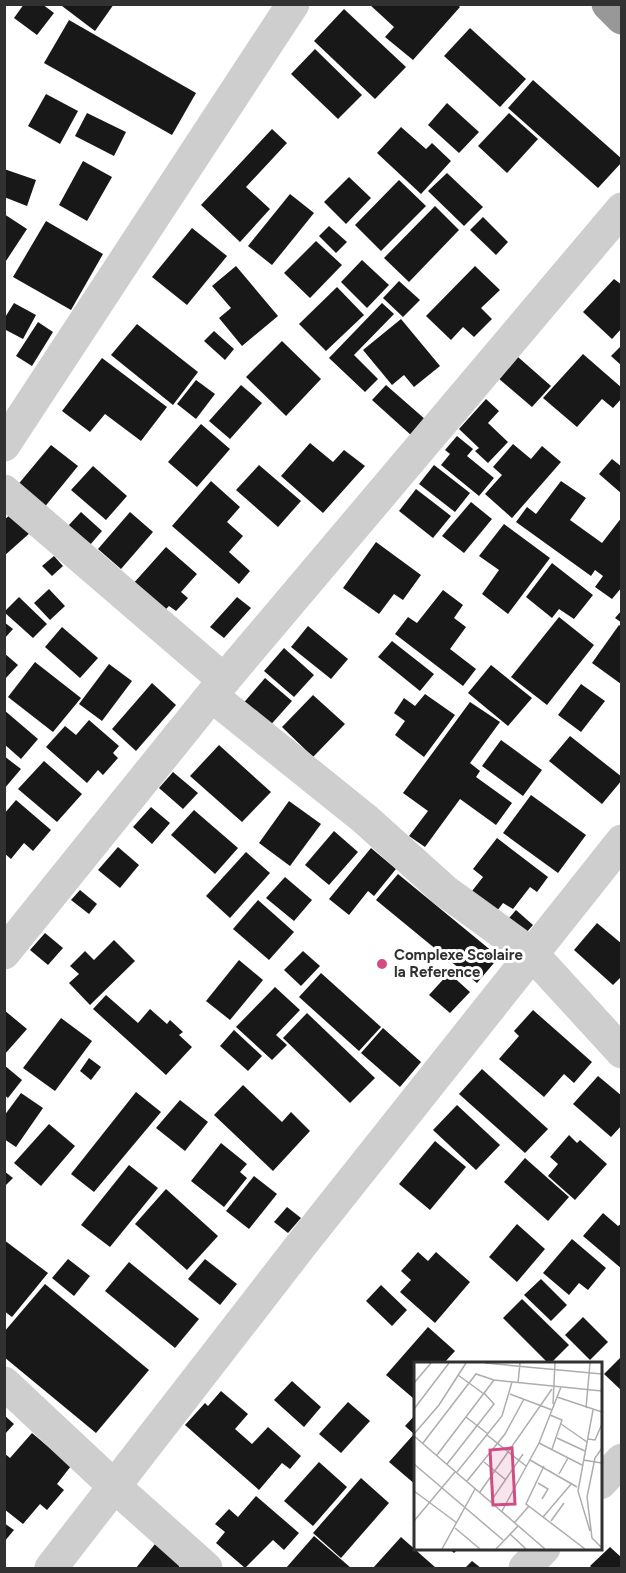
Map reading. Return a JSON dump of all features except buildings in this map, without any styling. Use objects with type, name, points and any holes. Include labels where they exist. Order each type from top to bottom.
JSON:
[{"type":"highway","points":[[608,4],[621,18]]},
{"type":"street","points":[[4,445],[293,4]]},
{"type":"street","points":[[4,953],[218,688],[621,209]]},
{"type":"street","points":[[4,491],[218,688],[445,891],[533,955],[621,1052]]},
{"type":"street","points":[[51,1569],[302,1244],[621,841]]},
{"type":"street","points":[[4,1383],[206,1569]]},
{"type":"street","points":[[602,1482],[621,1460]]},
{"type":"street","points":[[525,1569],[543,1549]]},
{"type":"place","name":"Complexe Scolaire la Reference","points":[[382,964]]}]
